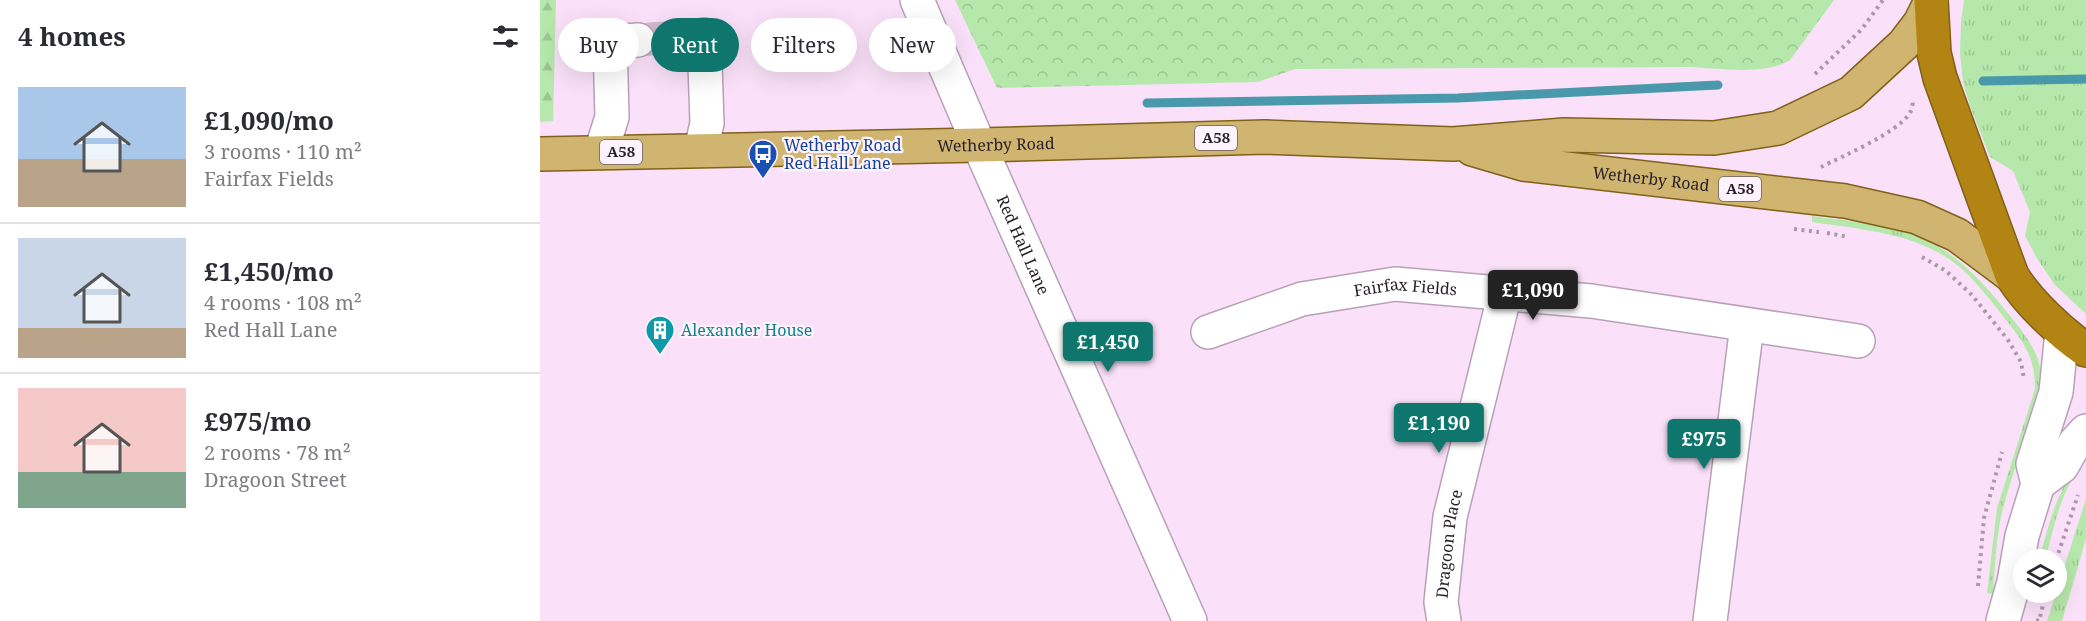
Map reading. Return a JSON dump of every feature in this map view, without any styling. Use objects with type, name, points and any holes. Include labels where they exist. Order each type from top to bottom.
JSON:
[{"type":"highway","points":[[1931,0],[1934,53],[1940,78],[2012,276],[2018,286],[2074,341]]},
{"type":"main road","name":"Wetherby Road","points":[[540,154],[1265,137],[1453,144],[1564,135],[1714,138],[1778,128],[1851,93],[1904,44],[1920,22],[1931,0]]},
{"type":"main road","name":"Wetherby Road","points":[[1453,144],[1523,164],[1845,201],[1917,217],[1957,235],[2012,276]]},
{"type":"street","name":"Red Hall Lane","points":[[917,0],[1190,621]]},
{"type":"street","points":[[601,152],[612,117],[611,72]]},
{"type":"street","points":[[701,150],[707,123],[705,72]]},
{"type":"street","points":[[706,87],[723,103],[726,126],[745,149]]},
{"type":"street","name":"Fairfax Fields","points":[[1208,332],[1302,299],[1395,284],[1591,301],[1858,341]]},
{"type":"street","name":"Dragoon Place","points":[[1444,621],[1442,602],[1450,517],[1505,293]]},
{"type":"street","points":[[1710,621],[1747,325]]},
{"type":"street","points":[[2004,621],[2022,536],[2038,484],[2033,464],[2074,341]]},
{"type":"street","points":[[2038,484],[2062,466],[2075,443],[2086,431]]},
{"type":"path","points":[[1816,72],[1859,33],[1883,0]]},
{"type":"path","points":[[1816,169],[1873,142],[1900,122],[1910,113],[1913,95]]},
{"type":"path","points":[[1812,232],[1857,238]]},
{"type":"path","points":[[1920,255],[1946,271],[1972,296],[2008,340],[2021,362],[2024,383]]},
{"type":"path","points":[[1978,592],[1984,518],[2005,441]]},
{"type":"path","points":[[2059,549],[2079,492]]},
{"type":"green space","points":[[540,0],[556,0],[553,121],[540,122]]},
{"type":"green space","points":[[955,0],[1834,0],[1790,60],[1780,65],[1755,70],[1690,67],[1295,69],[1258,82],[997,88]]},
{"type":"green space","points":[[1964,0],[2086,0],[2086,314],[2054,284],[2038,260],[2025,236],[2030,212],[2013,171],[1990,157],[1970,106],[1963,82],[1960,53]]},
{"type":"green space","points":[[1812,216],[1893,228],[1929,241],[1974,274],[2021,330],[2035,352],[2040,368],[2040,390],[2003,508],[1997,540],[1993,594],[1987,593],[1997,508],[2035,389],[2030,358],[2010,325],[1979,286],[1947,258],[1929,248],[1892,235],[1812,222]]},
{"type":"green space","points":[[2086,453],[2083,463],[2063,497],[2048,549],[2042,549],[2051,517],[2076,466]]},
{"type":"green space","points":[[2086,499],[2086,539],[2062,621],[2047,621],[2053,603],[2067,603],[2067,558]]},
{"type":"waterway","points":[[1983,81],[2086,79]]},
{"type":"waterway","points":[[1147,103],[1458,98],[1718,85]]},
{"type":"tunnel","points":[[639,40],[651,39]]},
{"type":"place","name":"Wetherby Road Red Hall Lane","points":[[763,180]]},
{"type":"place","name":"Alexander House","points":[[660,356]]}]
